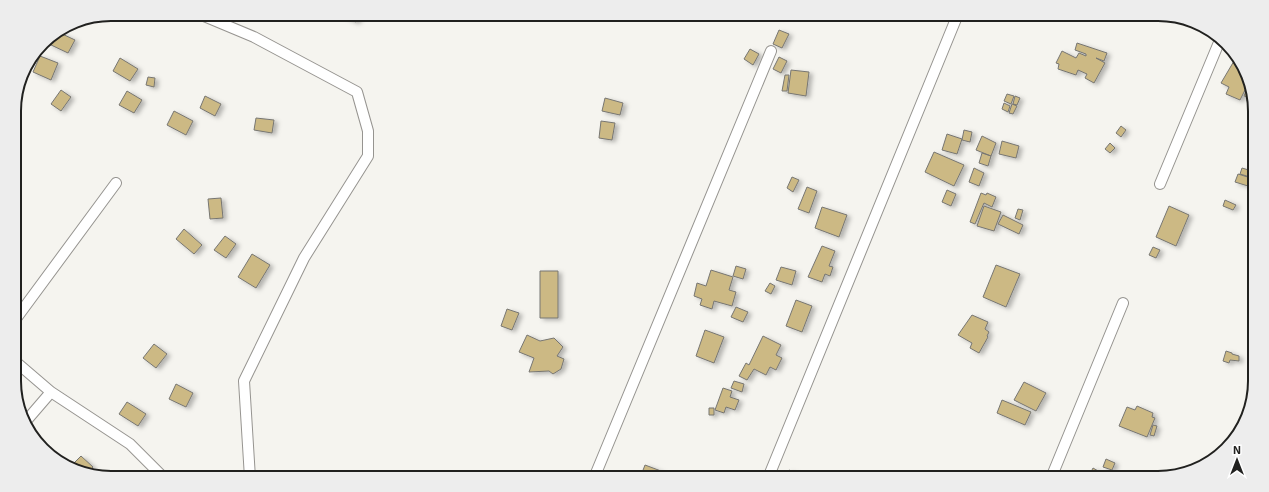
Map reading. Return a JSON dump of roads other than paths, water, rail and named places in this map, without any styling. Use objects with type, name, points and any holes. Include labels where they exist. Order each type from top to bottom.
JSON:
[{"type":"street","points":[[216,21],[254,37],[357,92],[368,131],[368,156],[304,258],[244,381],[250,471]]},
{"type":"street","points":[[771,471],[955,21]]},
{"type":"street","points":[[1160,184],[1218,44]]},
{"type":"street","points":[[597,471],[772,51]]},
{"type":"street","points":[[21,312],[116,183]]},
{"type":"street","points":[[1054,471],[1123,303]]},
{"type":"street","points":[[21,366],[51,392],[130,444],[157,471]]},
{"type":"street","points":[[29,418],[51,392]]}]
